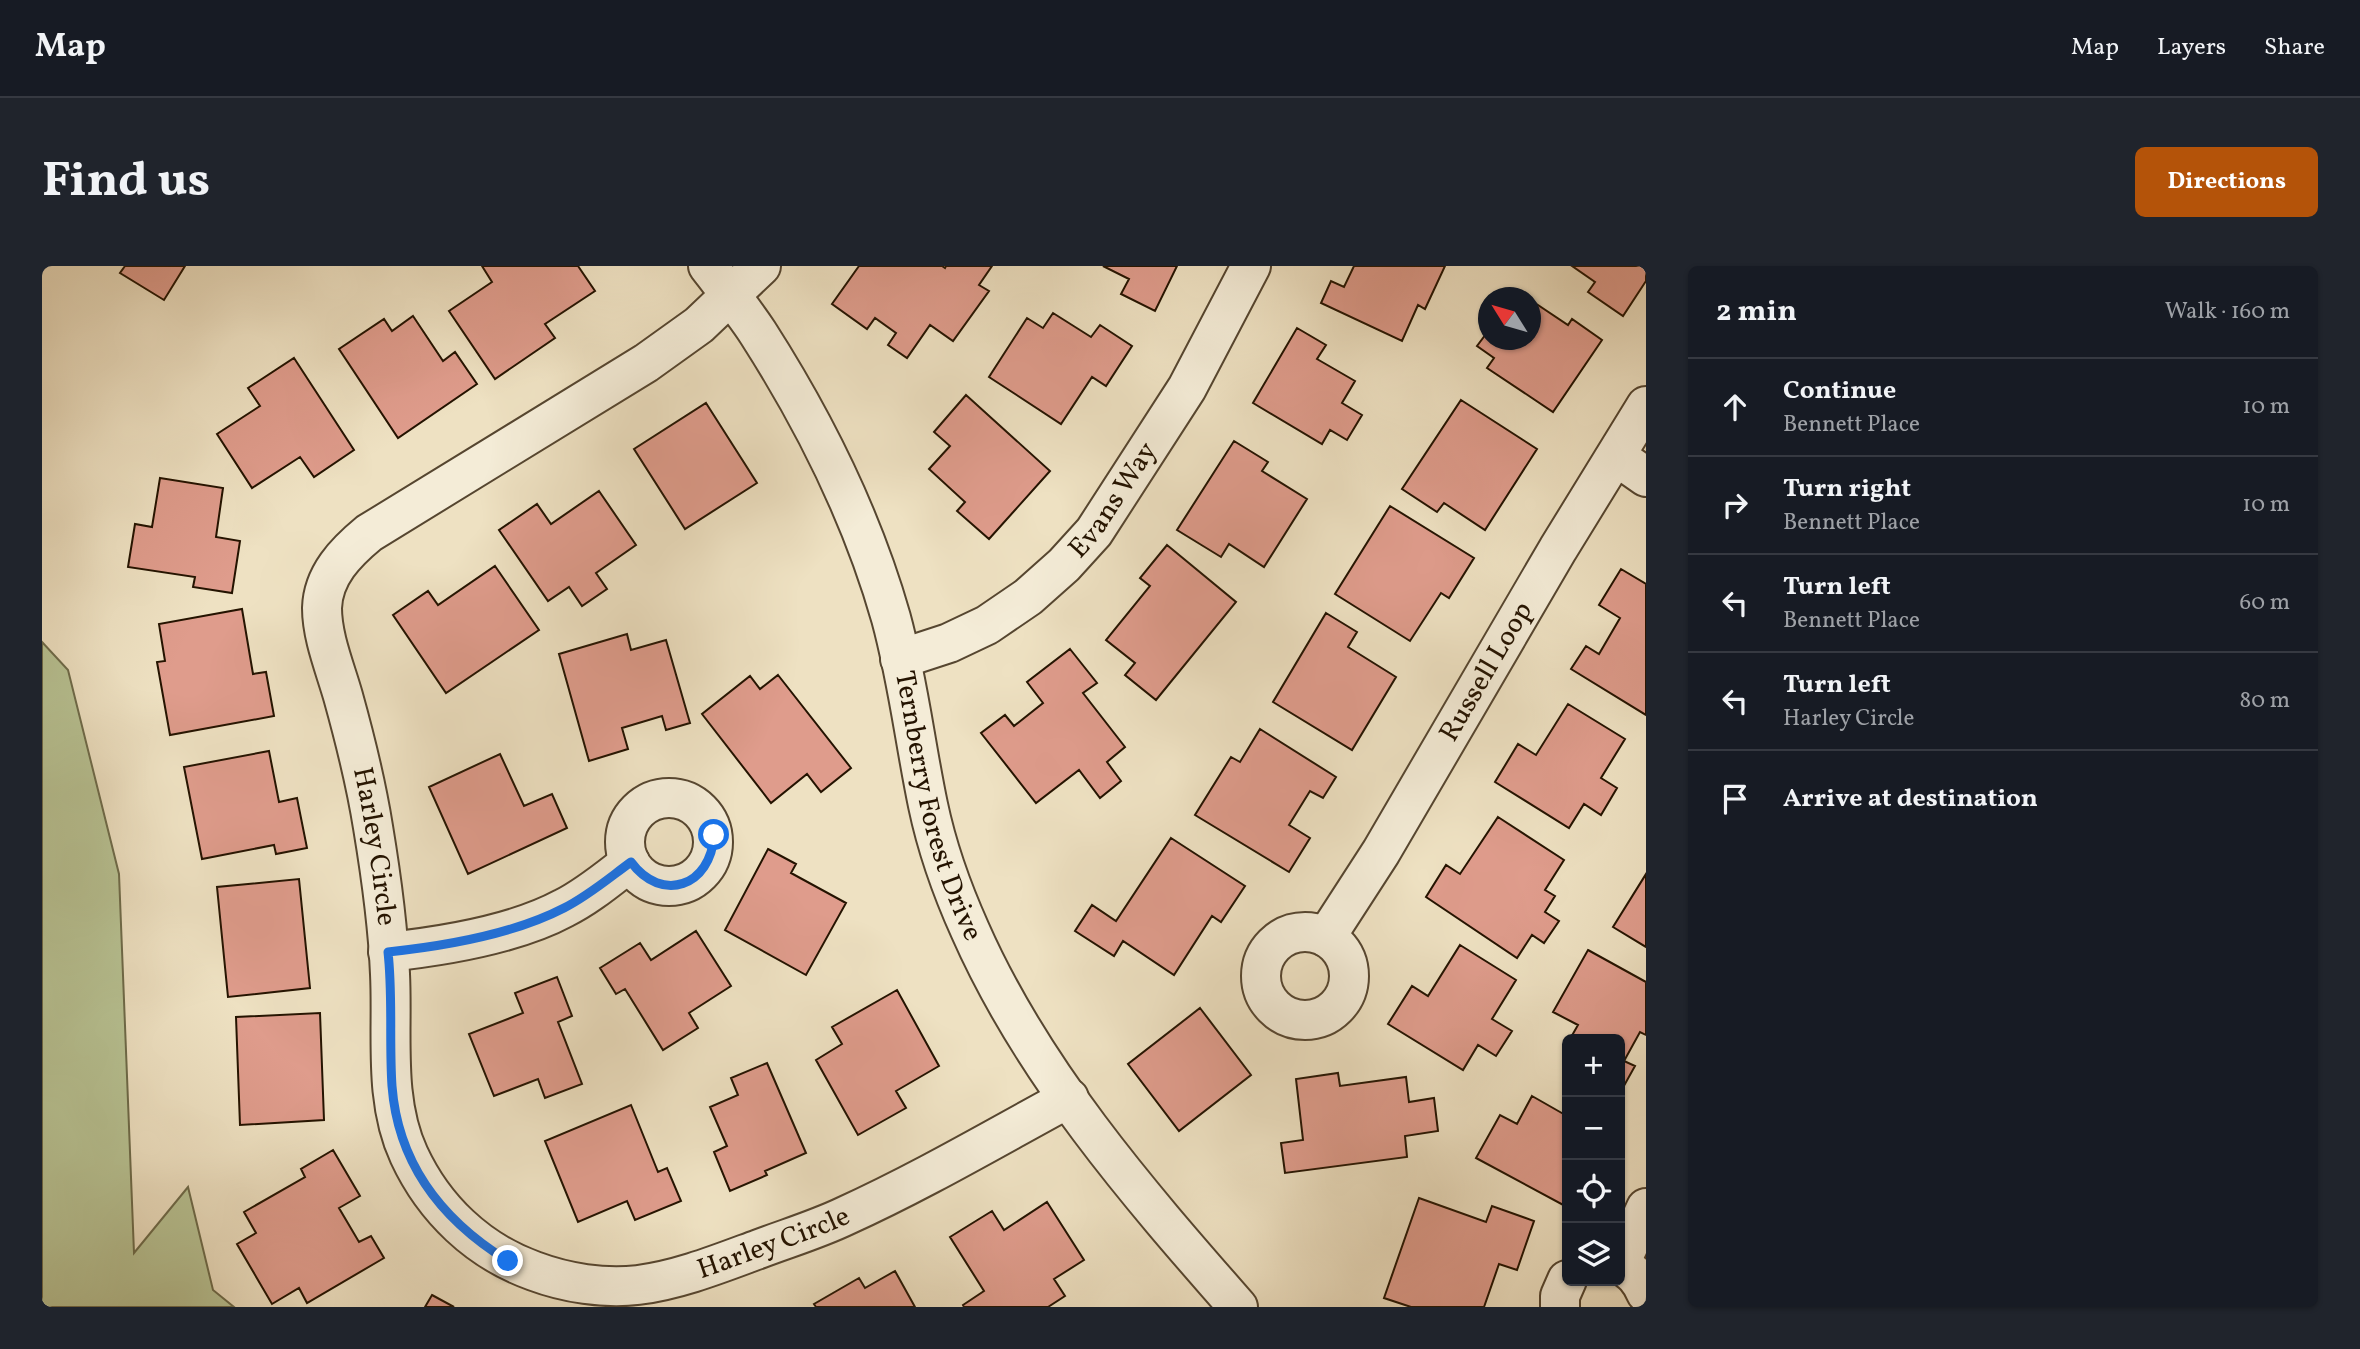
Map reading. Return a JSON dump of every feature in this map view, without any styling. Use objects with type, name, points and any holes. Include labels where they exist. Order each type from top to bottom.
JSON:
[{"type":"street","name":"Harley Circle","points":[[761,266],[719,281],[698,325],[646,363],[369,533],[339,562],[327,583],[322,604],[323,627],[355,740],[373,824],[388,952],[394,1097],[397,1119],[407,1152],[423,1180],[457,1224],[508,1261],[568,1281],[606,1286],[638,1285],[721,1263],[843,1217],[922,1178],[1069,1098]]},
{"type":"street","name":"Evans Way","points":[[900,659],[949,643],[987,625],[1028,597],[1064,565],[1094,532],[1187,388],[1251,266]]},
{"type":"street","name":"Ternberry Forest Drive","points":[[719,281],[756,330],[804,408],[836,471],[868,546],[891,619],[928,806],[946,870],[969,929],[1001,995],[1069,1098],[1138,1188],[1238,1307]]},
{"type":"street","name":"Russell Loop","points":[[1326,937],[1381,852],[1545,572],[1631,467],[1646,406]]},
{"type":"street","points":[[388,952],[440,947],[535,920],[564,908],[631,862]]},
{"type":"street","points":[[1625,1253],[1646,1208]]},
{"type":"street","points":[[1625,1267],[1641,1282],[1646,1293]]},
{"type":"street","points":[[1560,1307],[1560,1296],[1564,1286]]},
{"type":"green space","points":[[42,642],[68,670],[119,874],[134,1253],[188,1187],[213,1290],[234,1307],[42,1307]]},
{"type":"building","points":[[125,266],[185,266],[164,300],[120,273]]},
{"type":"building","points":[[482,266],[578,266],[595,291],[545,324],[555,338],[495,379],[449,311],[492,282]]},
{"type":"building","points":[[859,266],[992,266],[979,285],[989,291],[953,341],[930,325],[907,358],[888,345],[896,333],[875,318],[867,329],[832,304]]},
{"type":"building","points":[[1103,266],[1177,266],[1155,311],[1121,294],[1129,279]]},
{"type":"building","points":[[1354,266],[1445,266],[1425,309],[1418,305],[1402,341],[1321,303],[1331,281],[1344,287]]},
{"type":"building","points":[[1572,266],[1646,266],[1646,281],[1623,316],[1588,292],[1595,282]]},
{"type":"building","points":[[1541,307],[1568,325],[1572,319],[1602,340],[1553,412],[1487,368],[1494,358],[1483,350],[1541,350]]},
{"type":"building","points":[[1053,313],[1091,337],[1100,325],[1132,346],[1106,386],[1092,377],[1061,424],[989,377],[1027,318],[1043,328]]},
{"type":"building","points":[[413,316],[443,361],[455,352],[477,384],[398,438],[339,349],[384,319],[392,331]]},
{"type":"building","points":[[1297,328],[1326,345],[1317,359],[1355,381],[1342,403],[1362,415],[1347,440],[1330,430],[1322,444],[1253,403]]},
{"type":"building","points":[[294,358],[354,450],[314,477],[300,457],[252,488],[217,434],[260,406],[248,388]]},
{"type":"building","points":[[966,395],[1050,471],[989,539],[957,511],[965,502],[929,469],[950,446],[934,432]]},
{"type":"building","points":[[1461,400],[1537,449],[1485,530],[1444,503],[1437,512],[1402,489]]},
{"type":"building","points":[[706,403],[757,483],[685,529],[634,449]]},
{"type":"building","points":[[1234,441],[1268,462],[1262,471],[1307,499],[1264,567],[1229,544],[1221,557],[1177,530]]},
{"type":"building","points":[[160,478],[223,488],[216,537],[240,541],[232,593],[193,587],[195,577],[128,567],[135,524],[152,527]]},
{"type":"building","points":[[599,491],[636,545],[596,573],[607,589],[582,606],[569,587],[548,601],[499,530],[537,504],[551,524]]},
{"type":"building","points":[[1390,506],[1474,558],[1449,598],[1441,593],[1410,641],[1335,594]]},
{"type":"building","points":[[1167,545],[1236,602],[1156,700],[1125,675],[1135,663],[1106,640],[1150,586],[1140,578]]},
{"type":"building","points":[[495,566],[539,630],[446,693],[393,615],[428,591],[438,605]]},
{"type":"building","points":[[1621,569],[1646,584],[1646,715],[1571,669],[1586,646],[1599,654],[1620,618],[1599,605]]},
{"type":"building","points":[[242,609],[253,674],[266,672],[274,716],[170,735],[157,662],[165,661],[159,624]]},
{"type":"building","points":[[1326,613],[1357,632],[1348,647],[1396,677],[1352,750],[1273,702]]},
{"type":"building","points":[[627,634],[631,650],[666,640],[690,723],[666,730],[662,716],[622,728],[628,749],[589,761],[559,654]]},
{"type":"building","points":[[1070,649],[1097,683],[1083,693],[1125,747],[1107,762],[1121,781],[1100,798],[1079,770],[1036,803],[981,733],[1005,715],[1014,726],[1043,703],[1027,682]]},
{"type":"building","points":[[778,675],[851,768],[821,792],[807,774],[771,803],[702,714],[750,676],[760,689]]},
{"type":"building","points":[[1568,704],[1625,739],[1601,778],[1617,788],[1601,815],[1584,804],[1569,828],[1495,782],[1518,744],[1536,755]]},
{"type":"building","points":[[1260,729],[1336,777],[1323,798],[1310,791],[1289,825],[1310,838],[1289,872],[1195,815],[1231,757],[1240,762]]},
{"type":"building","points":[[269,751],[279,802],[297,798],[307,848],[276,854],[274,845],[202,859],[184,767]]},
{"type":"building","points":[[500,754],[524,806],[552,794],[567,828],[468,874],[429,787]]},
{"type":"building","points":[[1498,817],[1564,860],[1545,890],[1555,896],[1545,912],[1559,921],[1544,943],[1532,935],[1517,958],[1426,897],[1446,865],[1460,874]]},
{"type":"building","points":[[1171,838],[1245,886],[1221,922],[1212,916],[1174,975],[1123,941],[1114,956],[1075,931],[1092,905],[1116,921]]},
{"type":"building","points":[[768,849],[796,864],[791,873],[846,903],[806,975],[725,930]]},
{"type":"building","points":[[1646,874],[1646,947],[1613,927]]},
{"type":"building","points":[[299,879],[310,988],[228,997],[217,887]]},
{"type":"building","points":[[696,931],[731,986],[689,1013],[698,1028],[663,1050],[625,989],[616,994],[600,968],[640,943],[651,960]]},
{"type":"building","points":[[1460,945],[1516,980],[1492,1019],[1512,1031],[1496,1056],[1478,1045],[1463,1070],[1388,1024],[1412,986],[1428,996]]},
{"type":"building","points":[[1588,950],[1646,982],[1646,1035],[1640,1032],[1625,1059],[1625,1034],[1573,1034],[1578,1025],[1553,1012]]},
{"type":"building","points":[[557,977],[572,1016],[558,1022],[582,1084],[545,1098],[538,1079],[494,1096],[469,1034],[523,1013],[515,993]]},
{"type":"building","points":[[897,990],[939,1066],[896,1091],[906,1108],[858,1135],[816,1060],[842,1044],[832,1027]]},
{"type":"building","points":[[1200,1008],[1251,1075],[1179,1131],[1128,1064]]},
{"type":"building","points":[[320,1013],[324,1120],[240,1125],[236,1017]]},
{"type":"building","points":[[1625,1061],[1635,1066],[1625,1084]]},
{"type":"building","points":[[767,1063],[806,1153],[765,1171],[767,1175],[730,1191],[714,1152],[727,1146],[710,1107],[738,1095],[731,1078]]},
{"type":"building","points":[[1338,1073],[1340,1086],[1406,1077],[1409,1102],[1434,1098],[1438,1131],[1405,1136],[1407,1157],[1285,1173],[1281,1143],[1303,1140],[1296,1079]]},
{"type":"building","points":[[1532,1096],[1562,1113],[1562,1204],[1476,1158],[1500,1115],[1517,1124]]},
{"type":"building","points":[[631,1105],[658,1172],[667,1168],[681,1201],[635,1220],[627,1201],[578,1222],[545,1141]]},
{"type":"building","points":[[333,1150],[360,1196],[339,1208],[359,1242],[371,1236],[384,1258],[307,1303],[299,1288],[272,1304],[237,1244],[256,1233],[244,1212],[305,1177],[301,1169]]},
{"type":"building","points":[[1419,1198],[1486,1222],[1492,1206],[1534,1221],[1517,1270],[1499,1264],[1484,1307],[1411,1307],[1384,1298]]},
{"type":"building","points":[[1047,1202],[1084,1260],[1054,1279],[1065,1296],[1048,1307],[964,1307],[963,1305],[984,1291],[950,1237],[992,1211],[1004,1230]]},
{"type":"building","points":[[895,1271],[915,1307],[816,1307],[814,1304],[859,1278],[865,1288]]},
{"type":"building","points":[[432,1295],[454,1307],[425,1307]]},
{"type":"route","points":[[508,1261],[457,1224],[423,1180],[407,1152],[397,1119],[392,1086],[388,952],[440,947],[535,920],[564,908],[631,862],[640,875],[653,883],[668,886],[683,884],[707,865],[713,851],[714,835]]}]
